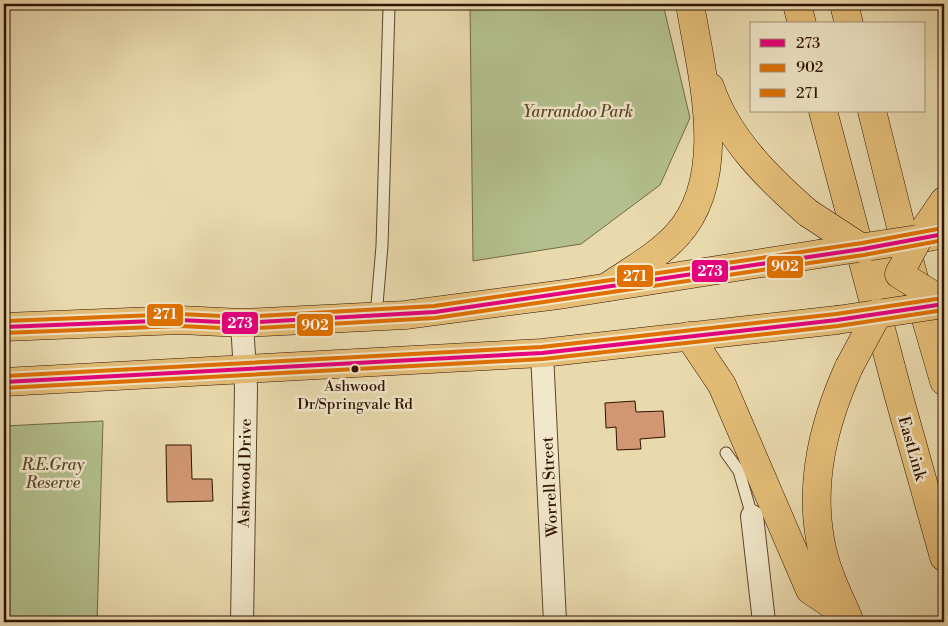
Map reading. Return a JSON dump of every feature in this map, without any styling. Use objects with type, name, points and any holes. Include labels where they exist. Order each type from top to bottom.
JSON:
[{"type":"highway","points":[[607,287],[678,234],[688,220],[702,192],[709,146],[701,59],[690,4]]},
{"type":"highway","points":[[797,4],[802,22]]},
{"type":"highway","points":[[844,4],[848,22]]},
{"type":"highway","points":[[701,59],[712,90],[735,134],[768,177],[808,213],[863,249],[905,272],[944,303]]},
{"type":"highway","name":"EastLink","points":[[823,112],[898,397],[944,557]]},
{"type":"highway","points":[[872,112],[905,272],[944,381]]},
{"type":"highway","points":[[848,618],[822,549],[816,501],[820,450],[833,404],[850,367],[878,313],[936,224]]},
{"type":"highway","points":[[4,328],[180,320],[242,323],[435,312],[863,249],[936,224]]},
{"type":"highway","points":[[4,382],[542,353],[837,320],[944,303]]},
{"type":"highway","points":[[689,336],[722,385],[810,590],[848,618]]},
{"type":"street","name":"Ashwood Drive","points":[[242,323],[245,370],[242,622]]},
{"type":"street","name":"Worrell Street","points":[[542,353],[555,622]]},
{"type":"street","points":[[752,516],[764,622]]},
{"type":"lane","points":[[376,316],[382,246],[389,7]]},
{"type":"lane","points":[[726,453],[739,471],[752,516]]},
{"type":"green space","name":"Yarrandoo Park","points":[[470,4],[663,4],[690,118],[660,185],[581,244],[473,261]]},
{"type":"green space","name":"R.E.Gray Reserve","points":[[103,421],[97,622],[4,622],[4,426]]},
{"type":"building","points":[[635,401],[636,412],[663,411],[665,437],[640,439],[641,449],[617,450],[616,427],[606,428],[605,403]]},
{"type":"building","points":[[166,445],[191,445],[192,479],[212,479],[213,501],[167,502]]},
{"type":"transit line","name":"271","points":[[4,321],[180,314],[242,317],[434,306],[862,243],[943,228]]},
{"type":"transit line","name":"273","points":[[4,327],[180,320],[242,323],[435,312],[863,249],[944,234]]},
{"type":"transit line","name":"902","points":[[4,333],[180,326],[242,329],[435,318],[864,255],[944,240]]},
{"type":"transit line","name":"271","points":[[4,376],[541,347],[836,314],[943,298]]},
{"type":"transit line","name":"273","points":[[4,382],[542,353],[837,320],[944,304]]},
{"type":"transit line","name":"902","points":[[4,388],[543,359],[838,326],[944,310]]},
{"type":"place","name":"Ashwood Dr/Springvale Rd","points":[[355,369]]}]
